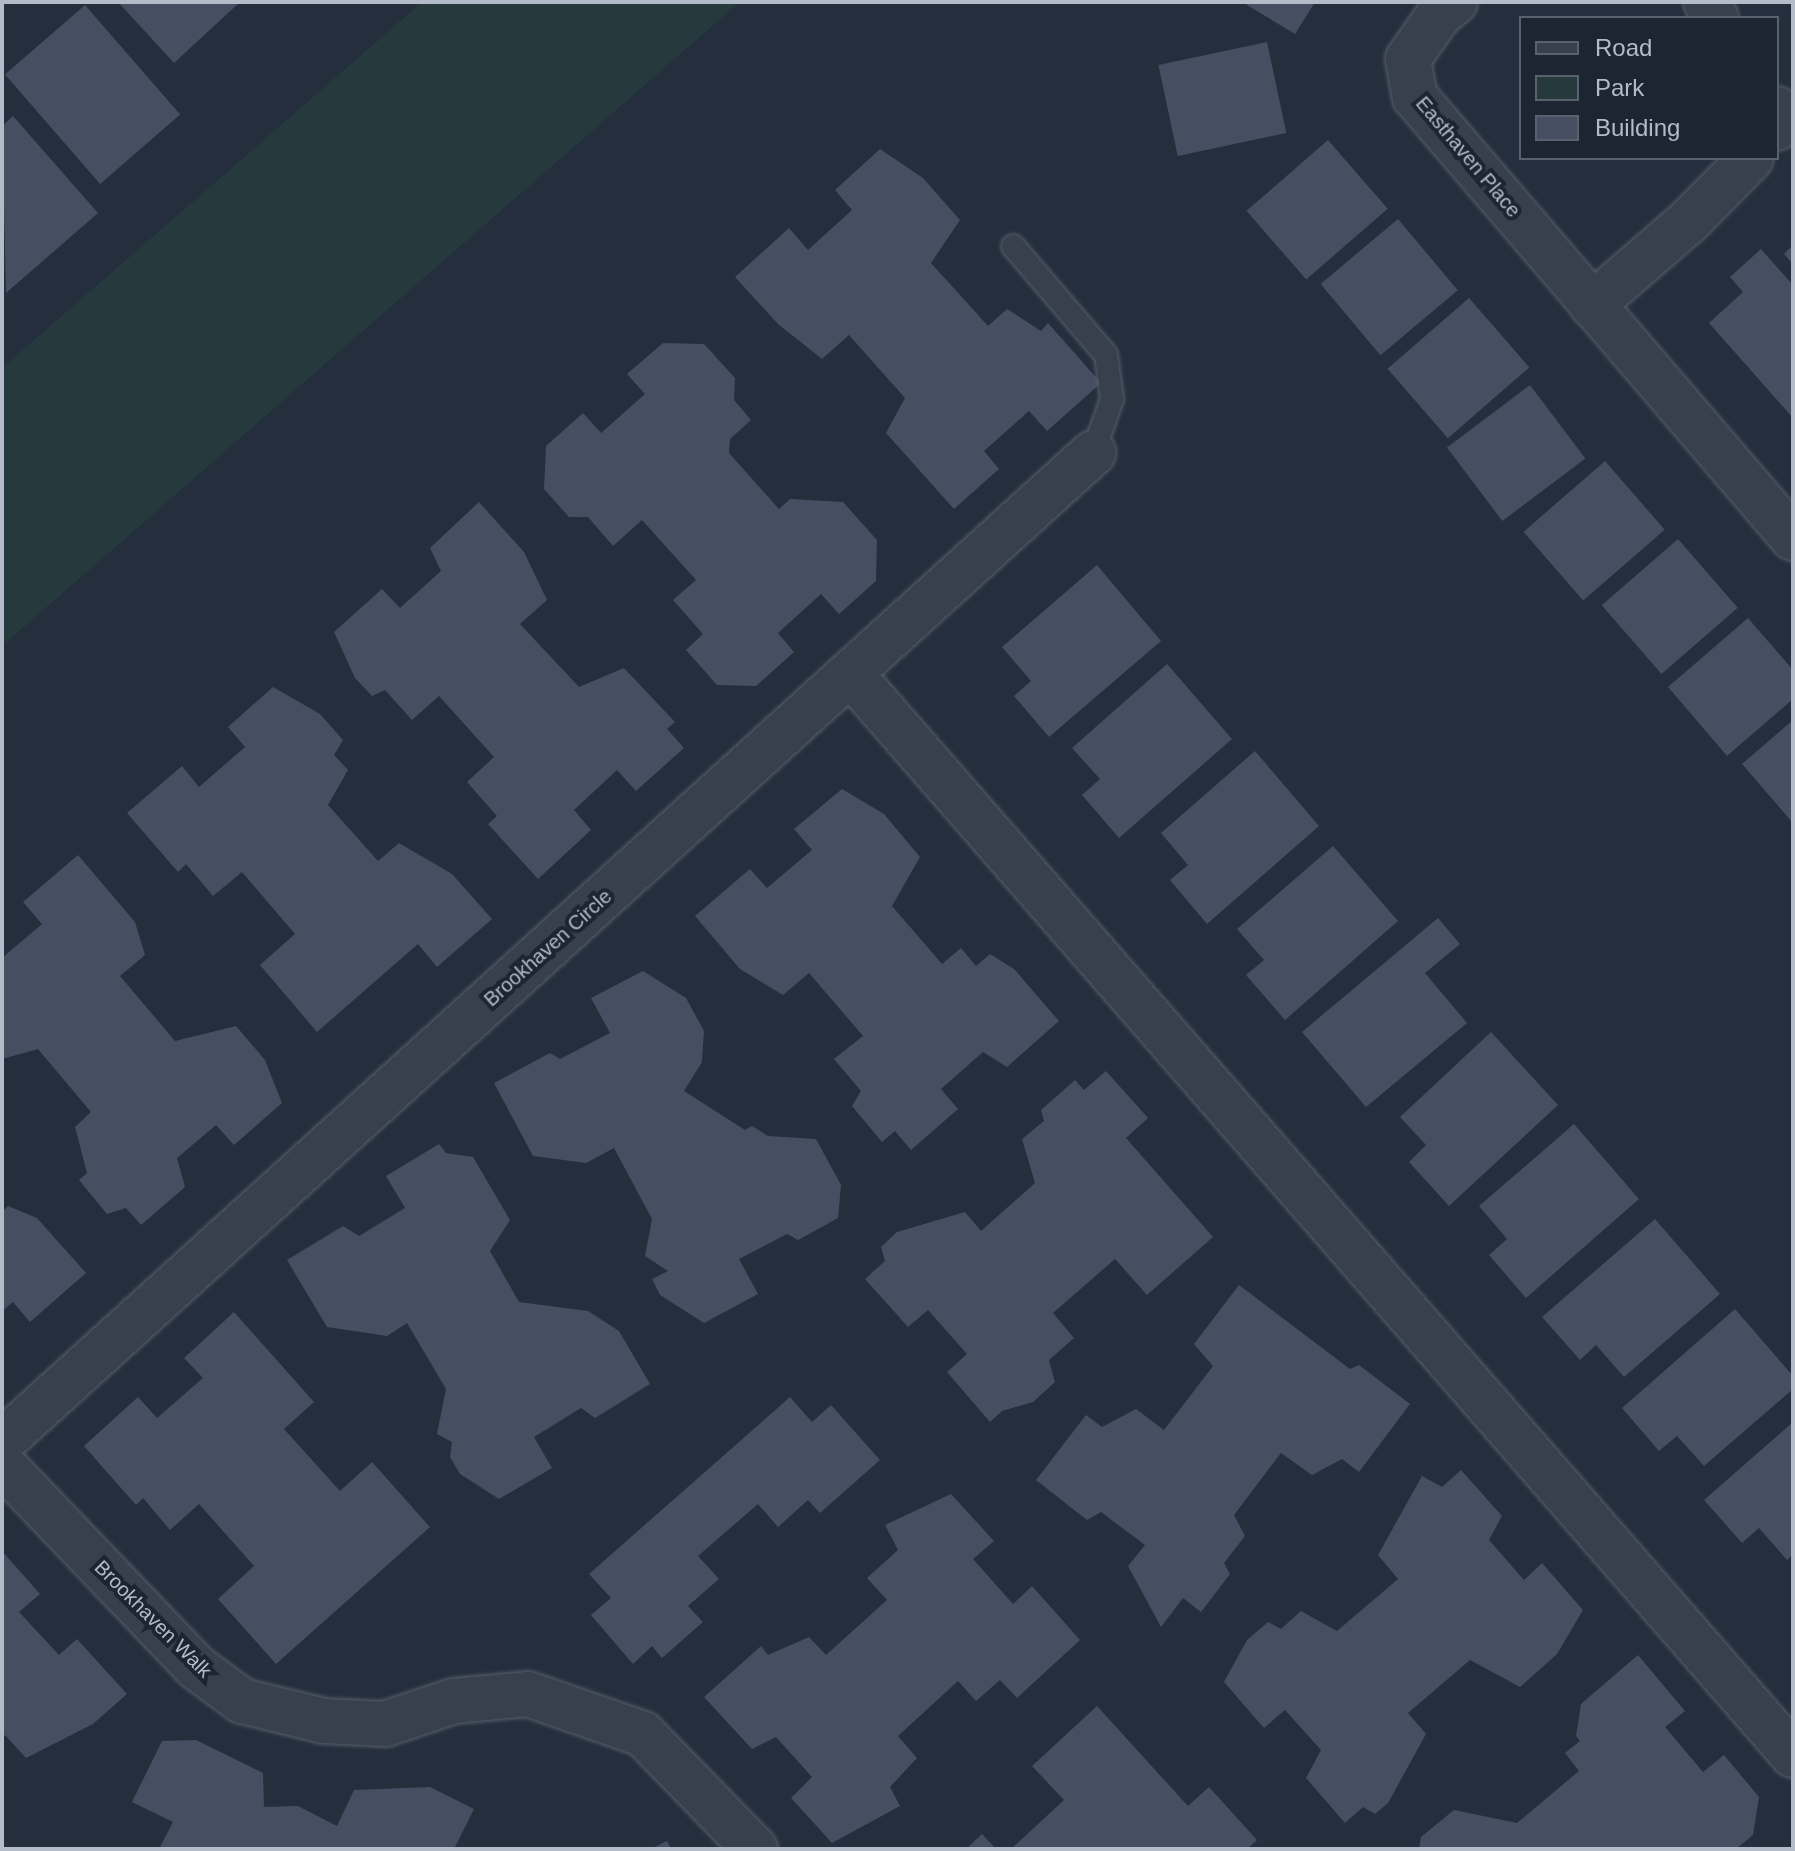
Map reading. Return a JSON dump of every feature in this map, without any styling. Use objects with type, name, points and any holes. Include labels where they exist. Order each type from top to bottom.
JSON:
[{"type":"street","name":"Easthaven Place","points":[[1455,2],[1439,15],[1408,59],[1415,97],[1793,538]]},
{"type":"street","points":[[1592,305],[1689,221],[1749,160]]},
{"type":"street","name":"Brookhaven Circle","points":[[2,1442],[1093,453]]},
{"type":"street","points":[[851,674],[1793,1755]]},
{"type":"street","name":"Brookhaven Walk","points":[[2,1464],[196,1667],[242,1701],[324,1721],[385,1724],[454,1701],[528,1694],[643,1734],[755,1849]]},
{"type":"lane","points":[[1013,246],[1106,355],[1112,399],[1093,453]]},
{"type":"green space","points":[[422,2],[740,2],[2,646],[2,368]]},
{"type":"building","points":[[118,2],[240,2],[174,63]]},
{"type":"building","points":[[1242,2],[1315,2],[1295,34]]},
{"type":"building","points":[[85,5],[180,114],[100,184],[5,75]]},
{"type":"building","points":[[1267,42],[1286,133],[1178,156],[1158,65]]},
{"type":"building","points":[[13,116],[98,213],[6,293],[2,126]]},
{"type":"building","points":[[1328,140],[1388,209],[1306,280],[1246,211]]},
{"type":"building","points":[[880,149],[923,178],[960,220],[931,263],[988,326],[1007,309],[1041,331],[1048,323],[1101,383],[1047,431],[1029,411],[984,451],[999,469],[954,509],[886,433],[905,398],[849,335],[822,359],[778,324],[735,277],[789,228],[808,250],[852,210],[835,190]]},
{"type":"building","points":[[1398,219],[1458,290],[1380,355],[1321,284]]},
{"type":"building","points":[[1793,245],[1793,264],[1784,254]]},
{"type":"building","points":[[1761,249],[1793,285],[1793,418],[1709,323],[1743,292],[1730,277]]},
{"type":"building","points":[[1469,298],[1529,367],[1448,438],[1387,369]]},
{"type":"building","points":[[663,343],[704,344],[735,378],[734,400],[751,420],[730,439],[729,453],[779,509],[790,499],[843,502],[877,540],[876,581],[839,614],[821,594],[778,633],[794,652],[756,686],[717,685],[686,650],[703,634],[673,600],[696,580],[642,520],[613,546],[588,517],[569,517],[544,489],[546,446],[583,413],[601,433],[645,394],[627,374]]},
{"type":"building","points":[[1530,385],[1585,458],[1502,521],[1447,448]]},
{"type":"building","points":[[1605,461],[1665,530],[1583,601],[1523,532]]},
{"type":"building","points":[[479,502],[524,552],[547,600],[520,624],[579,687],[624,668],[675,722],[667,729],[684,748],[636,791],[617,770],[574,810],[591,830],[538,879],[488,824],[497,816],[467,782],[494,757],[439,696],[412,720],[385,690],[372,696],[355,678],[334,632],[382,589],[400,608],[441,571],[430,548]]},
{"type":"building","points":[[1678,539],[1738,608],[1661,674],[1602,605]]},
{"type":"building","points":[[1097,565],[1161,641],[1049,737],[1014,696],[1031,681],[1002,647]]},
{"type":"building","points":[[1748,618],[1793,670],[1793,699],[1727,756],[1668,687]]},
{"type":"building","points":[[1167,664],[1232,739],[1119,838],[1082,795],[1100,779],[1072,748]]},
{"type":"building","points":[[273,687],[320,714],[343,740],[334,755],[348,770],[328,805],[378,861],[399,843],[452,874],[492,919],[437,967],[418,944],[317,1032],[260,965],[295,934],[242,872],[213,896],[186,864],[178,872],[127,813],[182,766],[199,787],[245,747],[228,727]]},
{"type":"building","points":[[1793,720],[1793,823],[1742,764]]},
{"type":"building","points":[[1255,751],[1319,826],[1207,924],[1170,880],[1188,865],[1161,833]]},
{"type":"building","points":[[842,789],[884,814],[920,857],[892,906],[942,964],[961,948],[976,966],[990,954],[1014,969],[1059,1021],[1007,1067],[983,1052],[941,1089],[958,1109],[911,1150],[895,1131],[882,1142],[852,1106],[861,1091],[834,1059],[863,1036],[809,973],[783,995],[740,969],[695,916],[750,869],[767,888],[812,850],[794,829]]},
{"type":"building","points":[[1333,846],[1398,921],[1285,1020],[1246,975],[1264,960],[1237,929]]},
{"type":"building","points":[[78,855],[135,922],[145,955],[120,976],[175,1041],[236,1026],[265,1060],[282,1103],[234,1145],[216,1125],[177,1158],[185,1187],[141,1225],[126,1208],[107,1214],[79,1180],[87,1173],[75,1127],[91,1112],[38,1049],[2,1059],[2,958],[42,924],[23,902]]},
{"type":"building","points":[[1438,918],[1460,944],[1425,973],[1467,1023],[1366,1107],[1302,1032]]},
{"type":"building","points":[[643,971],[686,998],[704,1031],[702,1062],[684,1091],[745,1130],[752,1126],[768,1136],[816,1139],[841,1185],[838,1218],[798,1240],[787,1234],[739,1259],[758,1294],[704,1323],[660,1295],[652,1279],[668,1271],[645,1256],[652,1219],[614,1148],[586,1163],[533,1156],[494,1083],[550,1053],[560,1059],[610,1033],[591,998]]},
{"type":"building","points":[[1491,1032],[1558,1105],[1449,1206],[1409,1162],[1426,1145],[1400,1117]]},
{"type":"building","points":[[1106,1071],[1148,1118],[1126,1138],[1213,1237],[1147,1295],[1115,1259],[1053,1313],[1074,1338],[1049,1360],[1055,1382],[1033,1402],[1002,1411],[990,1422],[947,1372],[967,1354],[928,1310],[908,1327],[865,1279],[885,1261],[881,1247],[897,1232],[965,1212],[981,1231],[1035,1183],[1022,1139],[1044,1121],[1041,1110],[1075,1080],[1084,1090]]},
{"type":"building","points":[[1574,1124],[1639,1199],[1526,1298],[1489,1255],[1507,1239],[1479,1206]]},
{"type":"building","points":[[439,1144],[446,1153],[473,1157],[510,1220],[490,1251],[519,1302],[588,1311],[619,1331],[650,1384],[595,1418],[581,1408],[534,1437],[552,1468],[499,1499],[460,1474],[450,1457],[452,1442],[437,1434],[446,1389],[407,1323],[387,1336],[327,1327],[287,1260],[343,1226],[359,1236],[405,1208],[386,1176]]},
{"type":"building","points":[[8,1206],[37,1218],[86,1273],[30,1322],[13,1302],[2,1311],[2,1212]]},
{"type":"building","points":[[1655,1219],[1720,1294],[1624,1377],[1596,1345],[1580,1360],[1542,1317]]},
{"type":"building","points":[[1239,1285],[1350,1369],[1359,1365],[1410,1404],[1359,1472],[1342,1459],[1312,1475],[1281,1453],[1234,1515],[1245,1536],[1224,1563],[1230,1574],[1201,1612],[1183,1598],[1161,1627],[1128,1566],[1145,1545],[1101,1512],[1087,1520],[1036,1480],[1086,1415],[1102,1427],[1136,1409],[1164,1430],[1213,1366],[1194,1344]]},
{"type":"building","points":[[1735,1309],[1793,1376],[1793,1389],[1704,1466],[1677,1436],[1659,1451],[1622,1408]]},
{"type":"building","points":[[234,1312],[314,1402],[284,1429],[340,1491],[372,1462],[430,1527],[276,1664],[218,1599],[254,1566],[199,1504],[170,1530],[143,1498],[136,1505],[84,1446],[138,1397],[157,1418],[203,1378],[184,1358]]},
{"type":"building","points":[[790,1397],[812,1422],[831,1405],[880,1460],[820,1513],[808,1500],[778,1527],[758,1504],[698,1556],[719,1579],[688,1606],[703,1622],[662,1658],[652,1646],[633,1664],[591,1615],[611,1598],[589,1574]]},
{"type":"building","points":[[1793,1422],[1793,1554],[1787,1560],[1759,1528],[1742,1543],[1704,1500]]},
{"type":"building","points":[[1461,1470],[1502,1516],[1489,1540],[1524,1580],[1542,1563],[1583,1610],[1557,1654],[1520,1687],[1470,1660],[1408,1713],[1426,1734],[1388,1803],[1375,1814],[1363,1807],[1345,1823],[1306,1778],[1321,1750],[1285,1710],[1264,1728],[1224,1682],[1247,1640],[1268,1622],[1281,1629],[1301,1611],[1337,1631],[1398,1579],[1378,1555],[1422,1476],[1442,1487]]},
{"type":"building","points":[[951,1494],[994,1541],[973,1559],[1013,1604],[1032,1586],[1080,1640],[1017,1698],[1000,1680],[976,1701],[958,1681],[898,1736],[917,1758],[890,1787],[900,1806],[832,1843],[791,1798],[812,1777],[776,1737],[752,1749],[704,1697],[761,1646],[768,1655],[809,1637],[826,1655],[887,1600],[867,1578],[898,1550],[885,1525]]},
{"type":"building","points":[[2,1551],[40,1594],[19,1612],[59,1655],[77,1639],[127,1694],[93,1724],[26,1758],[5,1735],[2,1738]]},
{"type":"building","points":[[1638,1655],[1685,1711],[1665,1727],[1703,1772],[1724,1755],[1759,1797],[1753,1835],[1736,1849],[1419,1849],[1421,1837],[1454,1810],[1517,1823],[1579,1771],[1565,1753],[1580,1741],[1576,1736],[1581,1704]]},
{"type":"building","points":[[1097,1706],[1188,1806],[1209,1787],[1257,1840],[1247,1849],[1011,1849],[1064,1800],[1032,1766]]},
{"type":"building","points":[[196,1740],[263,1773],[264,1807],[298,1806],[337,1826],[354,1790],[430,1787],[474,1809],[454,1849],[159,1849],[173,1822],[132,1802],[162,1741]]},
{"type":"building","points":[[982,1834],[996,1849],[966,1849]]},
{"type":"building","points":[[667,1841],[671,1849],[651,1849]]}]
